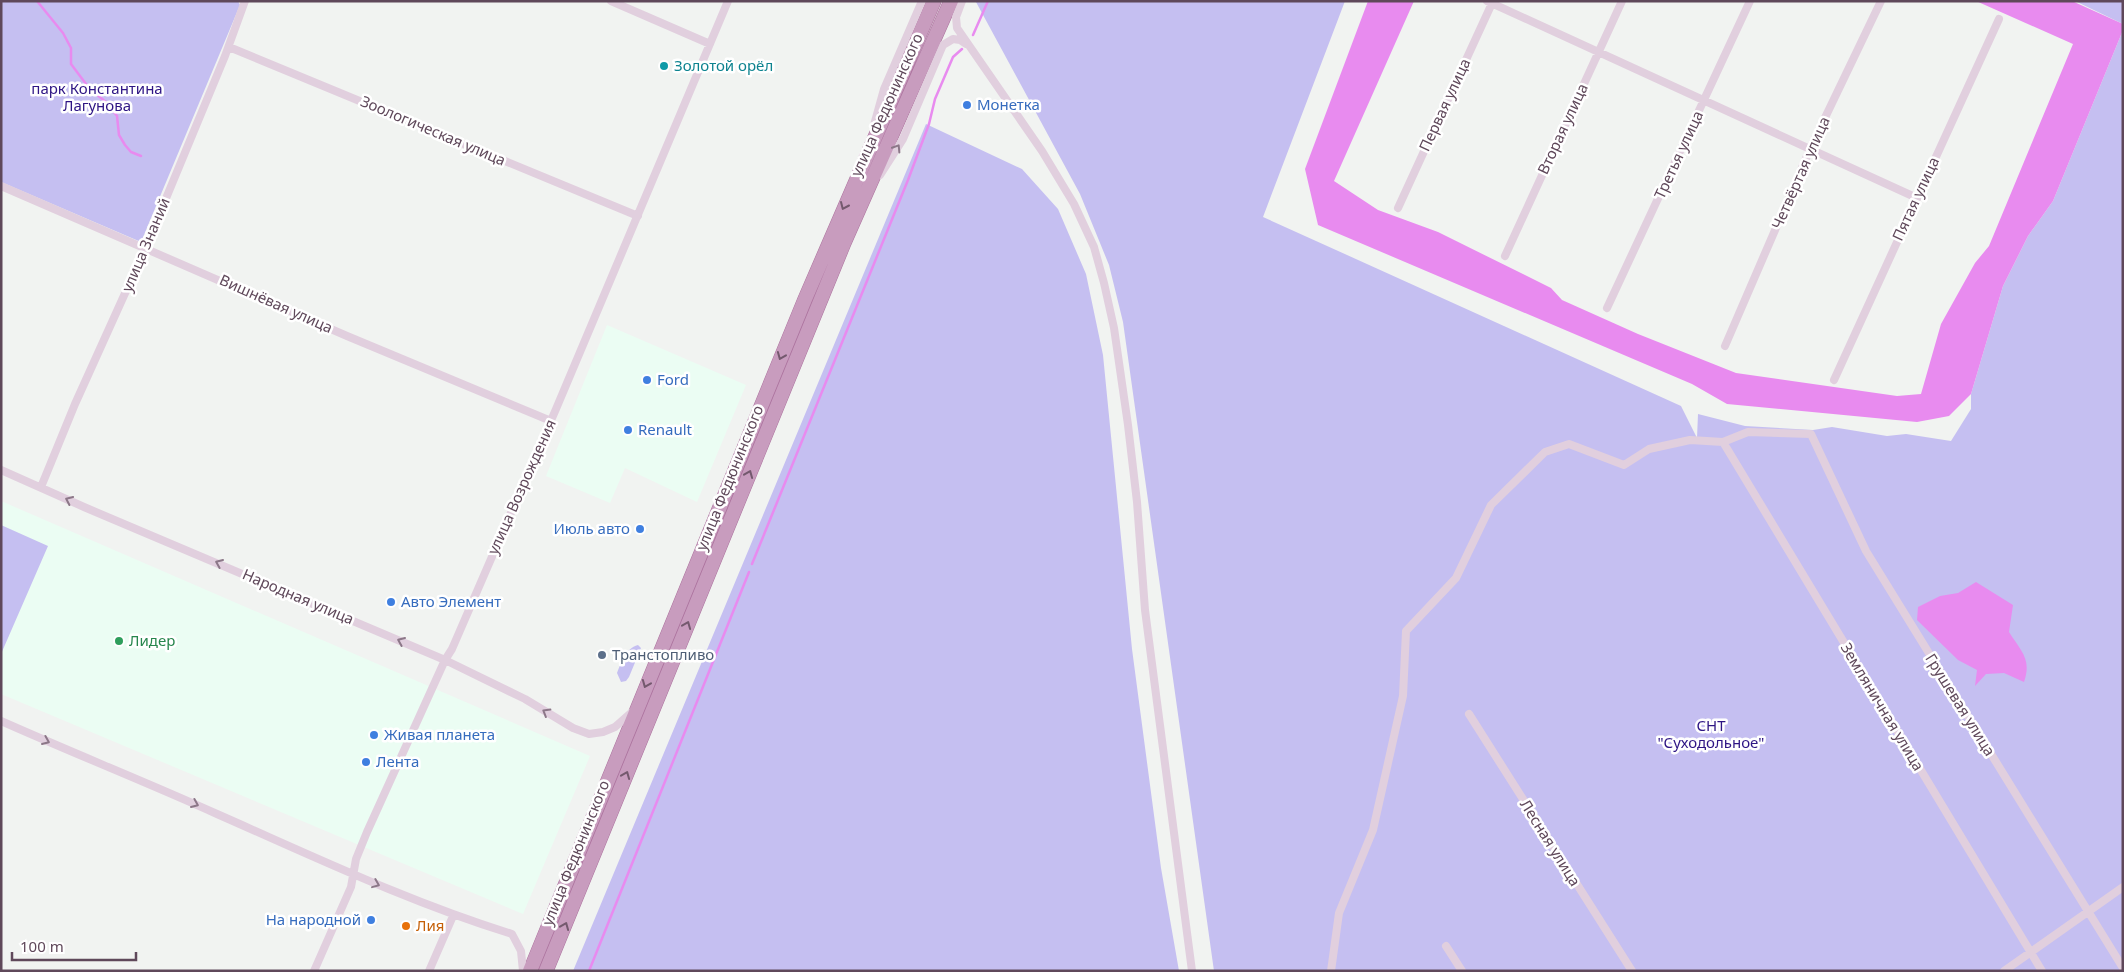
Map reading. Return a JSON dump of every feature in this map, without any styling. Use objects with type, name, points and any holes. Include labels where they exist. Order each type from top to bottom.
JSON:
[{"type":"highway","name":"улица Федюнинского","points":[[530,971],[636,708],[820,263],[934,1]]},
{"type":"highway","name":"улица Федюнинского","points":[[546,971],[862,204],[951,1]]},
{"type":"street","points":[[611,1],[710,44]]},
{"type":"street","name":"улица Возрождения","points":[[314,971],[354,876],[356,859],[367,832],[445,660],[452,650],[728,1]]},
{"type":"street","points":[[867,153],[884,89],[922,1]]},
{"type":"street","points":[[962,1],[955,22],[959,33],[1042,151],[1074,204],[1094,246],[1104,283],[1114,328],[1130,444],[1137,502],[1145,610],[1192,971]]},
{"type":"street","name":"Вторая улица","points":[[1504,256],[1622,1]]},
{"type":"street","name":"Третья улица","points":[[1607,308],[1750,1]]},
{"type":"street","name":"Четвёртая улица","points":[[1726,346],[1810,149],[1881,1]]},
{"type":"street","name":"улица Знаний","points":[[41,487],[75,404],[145,248],[229,46],[243,2]]},
{"type":"street","points":[[1491,2],[1917,198]]},
{"type":"street","name":"Первая улица","points":[[1398,208],[1491,2]]},
{"type":"street","name":"Пятая улица","points":[[1834,380],[1999,19]]},
{"type":"street","points":[[862,204],[903,139],[943,45],[949,40],[956,39],[969,47]]},
{"type":"street","name":"Зоологическая улица","points":[[229,46],[638,216]]},
{"type":"street","name":"Вишнёвая улица","points":[[1,186],[551,421]]},
{"type":"street","name":"Грушевая улица","points":[[1723,442],[1748,432],[1811,434],[1866,550],[2123,968]]},
{"type":"street","points":[[1331,971],[1339,913],[1373,830],[1403,696],[1406,631],[1456,578],[1491,505],[1545,452],[1569,444],[1624,465],[1649,449],[1690,440],[1723,442]]},
{"type":"street","name":"Земляничная улица","points":[[1723,442],[2042,971]]},
{"type":"street","name":"Народная улица","points":[[1,470],[445,660],[524,699],[572,728],[590,734],[615,727],[636,708]]},
{"type":"street","name":"Лесная улица","points":[[1469,714],[1632,971]]},
{"type":"street","points":[[1,721],[208,810],[354,876],[453,916],[512,934],[521,951],[522,971]]},
{"type":"street","points":[[2004,971],[2123,887]]},
{"type":"street","points":[[429,971],[453,916]]},
{"type":"street","points":[[1446,946],[1462,971]]},
{"type":"shaded area","points":[[1368,1],[1414,1],[1334,181],[1378,210],[1438,232],[1551,288],[1562,300],[1638,334],[1736,373],[1897,396],[1921,394],[1941,324],[1975,263],[1989,246],[2073,44],[1976,1],[2072,1],[2123,24],[2123,30],[2053,201],[2028,236],[2003,286],[1971,394],[1949,416],[1917,422],[1727,404],[1692,384],[1318,225],[1305,169]]},
{"type":"shaded area","points":[[607,325],[746,385],[697,502],[625,468],[610,503],[546,476]]},
{"type":"shaded area","points":[[1,501],[590,756],[523,914],[1,694]]},
{"type":"shaded area","points":[[1976,582],[2013,605],[2009,632],[2026,661],[2027,667],[2024,682],[2004,673],[1986,674],[1975,686],[1977,670],[1958,660],[1917,620],[1918,607],[1940,596],[1958,593]]},
{"type":"green space","name":"парк Константина Лагунова","points":[[1,1],[238,1],[240,5],[141,242],[1,182]]},
{"type":"green space","name":"СНТ \"Суходольное\"","points":[[1345,1],[1263,217],[1681,406],[1697,438],[1698,414],[1745,426],[1813,430],[1832,427],[1887,436],[1906,434],[1951,441],[1971,409],[1971,394],[2003,286],[2028,236],[2053,201],[2123,30],[2123,971],[1214,971],[1123,322],[1109,265],[1080,194],[976,2]]},
{"type":"green space","points":[[2075,1],[2123,1],[2123,24]]},
{"type":"green space","points":[[926,124],[1022,169],[1058,209],[1086,274],[1103,355],[1132,649],[1161,868],[1179,971],[573,971]]},
{"type":"green space","points":[[1,525],[48,546],[1,654]]},
{"type":"green space","points":[[638,645],[641,648],[629,677],[626,681],[621,682],[617,673],[622,660],[630,649]]},
{"type":"waterway","points":[[37,1],[63,33],[71,48],[71,64],[89,88],[107,103],[117,116],[119,135],[125,145],[131,152],[141,156]]},
{"type":"waterway","points":[[973,35],[988,1]]},
{"type":"waterway","points":[[752,564],[908,180],[929,124],[935,99],[953,57],[962,49]]},
{"type":"waterway","points":[[589,971],[749,572]]},
{"type":"place","name":"Золотой орёл","points":[[664,66]]},
{"type":"place","name":"Монетка","points":[[967,105]]},
{"type":"place","name":"Ford","points":[[647,380]]},
{"type":"place","name":"Renault","points":[[628,430]]},
{"type":"place","name":"Июль авто","points":[[640,529]]},
{"type":"place","name":"Авто Элемент","points":[[391,602]]},
{"type":"place","name":"Лидер","points":[[119,641]]},
{"type":"place","name":"Транстопливо","points":[[602,655]]},
{"type":"place","name":"Живая планета","points":[[374,735]]},
{"type":"place","name":"Лента","points":[[366,762]]},
{"type":"place","name":"На народной","points":[[371,920]]},
{"type":"place","name":"Лия","points":[[406,926]]}]
